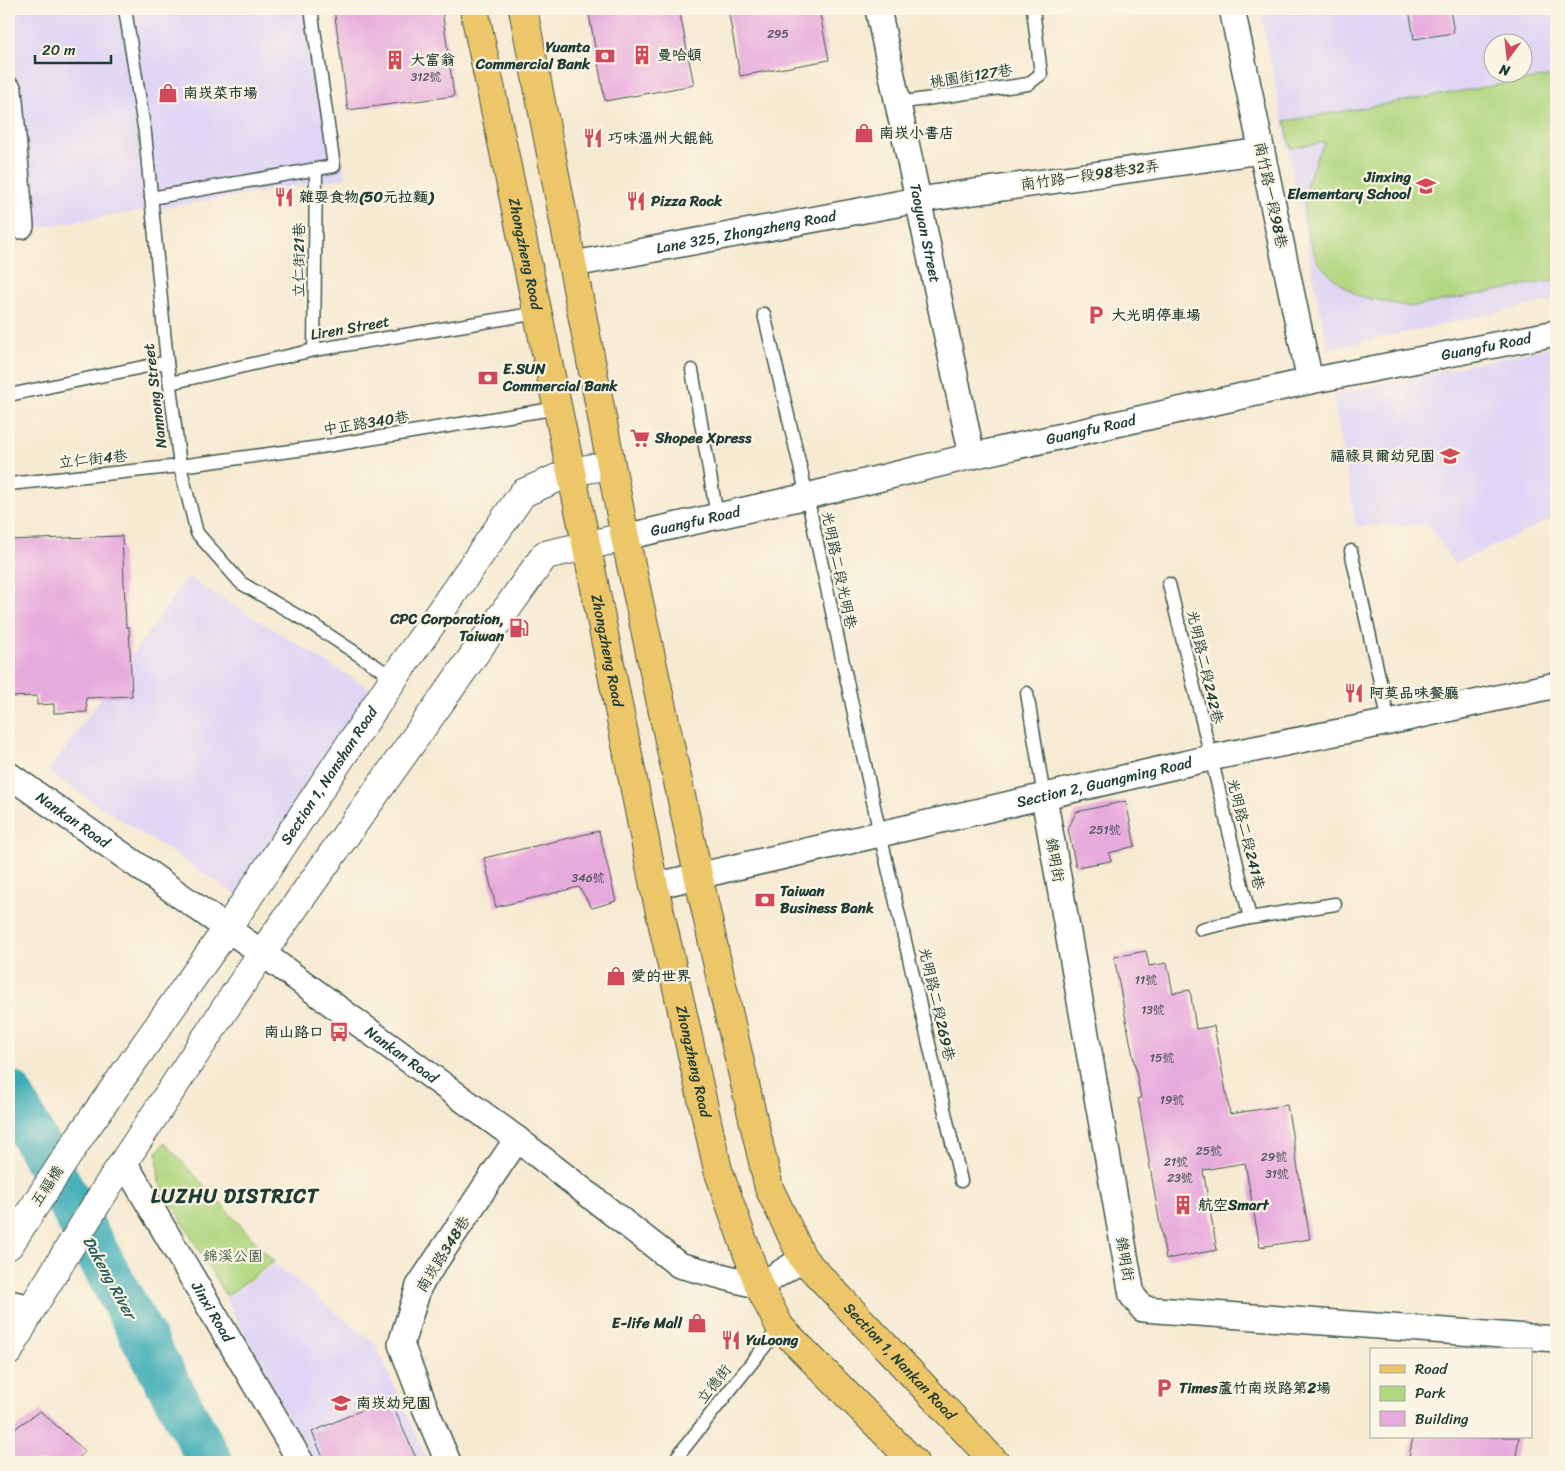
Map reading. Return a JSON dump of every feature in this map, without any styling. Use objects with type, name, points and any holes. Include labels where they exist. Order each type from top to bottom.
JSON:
[{"type":"main road","name":"Zhongzheng Road","points":[[474,9],[558,408],[654,886],[718,1170],[759,1286]]},
{"type":"main road","points":[[523,9],[574,264],[610,465],[722,985],[769,1188],[803,1259]]},
{"type":"main road","name":"Section 1, Nankan Road","points":[[803,1259],[995,1462]]},
{"type":"main road","points":[[759,1286],[780,1326],[914,1462]]},
{"type":"street","name":"Taoyuan Street","points":[[878,9],[972,456]]},
{"type":"street","name":"南竹路一段98巷","points":[[1232,9],[1310,382]]},
{"type":"street","points":[[9,90],[21,226]]},
{"type":"street","name":"南竹路一段98巷32弄","points":[[918,200],[1262,151]]},
{"type":"street","name":"Lane 325, Zhongzheng Road","points":[[574,264],[918,200]]},
{"type":"street","name":"Guangfu Road","points":[[625,537],[972,456],[1310,382],[1556,332]]},
{"type":"street","name":"Section 1, Nanshan Road","points":[[81,1135],[227,928],[394,678],[523,493],[571,472],[610,465]]},
{"type":"street","points":[[9,1351],[20,1306],[58,1265],[107,1187],[262,953],[545,555],[625,537]]},
{"type":"street","name":"Section 2, Guangming Road","points":[[654,886],[1210,758],[1556,686]]},
{"type":"street","name":"Nankan Road","points":[[9,775],[262,953],[517,1139],[680,1265],[759,1286]]},
{"type":"street","name":"錦明街","points":[[1044,797],[1132,1295],[1143,1309],[1556,1339]]},
{"type":"street","name":"五福橋","points":[[11,1241],[81,1135]]},
{"type":"street","name":"南崁路348巷","points":[[448,1462],[401,1344],[419,1286],[517,1139]]},
{"type":"street","name":"Jinxi Road","points":[[124,1162],[301,1462]]},
{"type":"street","points":[[759,1286],[803,1259]]},
{"type":"lane","name":"Nannong Street","points":[[125,9],[145,132],[167,362],[180,466],[197,534],[241,583],[313,625],[394,678]]},
{"type":"lane","points":[[151,198],[334,166],[311,9]]},
{"type":"lane","name":"桃園街127巷","points":[[898,103],[1028,84],[1041,74],[1033,9]]},
{"type":"lane","name":"立仁街21巷","points":[[314,350],[316,170]]},
{"type":"lane","name":"Liren Street","points":[[170,383],[314,350],[538,313]]},
{"type":"lane","name":"光明路二段光明巷","points":[[764,314],[880,834]]},
{"type":"lane","points":[[9,395],[167,362]]},
{"type":"lane","points":[[692,370],[717,516]]},
{"type":"lane","name":"中正路340巷","points":[[180,466],[320,447],[558,408]]},
{"type":"lane","name":"立仁街4巷","points":[[9,484],[180,466]]},
{"type":"lane","points":[[1350,550],[1389,722]]},
{"type":"lane","name":"光明路二段242巷","points":[[1169,584],[1210,758]]},
{"type":"lane","points":[[1027,694],[1044,797]]},
{"type":"lane","name":"光明路二段241巷","points":[[1210,758],[1250,918]]},
{"type":"lane","name":"光明路二段269巷","points":[[880,834],[961,1181]]},
{"type":"lane","points":[[1201,929],[1250,918],[1335,904]]},
{"type":"lane","name":"立德街","points":[[673,1462],[780,1326]]},
{"type":"shaded area","name":"南崁菜市場","points":[[9,9],[310,9],[346,178],[9,232]]},
{"type":"shaded area","name":"Jinxing Elementary School","points":[[1260,9],[1556,9],[1556,300],[1328,349]]},
{"type":"shaded area","name":"福祿貝爾幼兒園","points":[[1556,346],[1556,517],[1454,564],[1429,525],[1356,526],[1333,395]]},
{"type":"shaded area","points":[[188,577],[370,689],[240,897],[48,772]]},
{"type":"shaded area","name":"南崁幼兒園","points":[[275,1264],[375,1343],[428,1462],[310,1462],[226,1298]]},
{"type":"green space","points":[[1556,75],[1556,280],[1410,307],[1358,296],[1334,279],[1318,263],[1308,237],[1304,212],[1307,184],[1318,153],[1326,142],[1291,148],[1285,121],[1515,82],[1532,82],[1532,79]]},
{"type":"green space","name":"錦溪公園","points":[[165,1143],[274,1262],[226,1296],[159,1182],[157,1152]]},
{"type":"building","name":"大富翁","points":[[334,9],[413,9],[413,13],[442,9],[454,96],[348,110]]},
{"type":"building","name":"曼哈頓","points":[[588,9],[679,9],[694,85],[605,101]]},
{"type":"building","name":"曼哈頓","points":[[728,9],[819,9],[829,60],[740,76]]},
{"type":"building","points":[[1409,9],[1450,9],[1454,33],[1414,39]]},
{"type":"building","points":[[122,536],[126,627],[129,627],[132,696],[86,698],[87,712],[54,713],[54,704],[37,705],[37,696],[9,697],[9,540]]},
{"type":"building","points":[[1126,801],[1135,846],[1109,853],[1111,861],[1076,867],[1068,829],[1076,812]]},
{"type":"building","points":[[599,831],[616,901],[592,908],[579,887],[496,907],[484,858]]},
{"type":"building","points":[[1146,951],[1149,966],[1167,963],[1173,993],[1190,990],[1196,1029],[1214,1026],[1230,1114],[1287,1105],[1310,1239],[1260,1247],[1245,1163],[1203,1170],[1217,1250],[1166,1259],[1138,1098],[1141,1098],[1114,957]]},
{"type":"building","points":[[389,1398],[418,1462],[325,1462],[312,1432]]},
{"type":"building","points":[[40,1411],[85,1451],[75,1462],[9,1462],[9,1437],[17,1427]]},
{"type":"building","points":[[1413,1438],[1519,1438],[1515,1462],[1408,1462]]},
{"type":"waterway","name":"Dakeng River","points":[[9,1092],[211,1462]]},
{"type":"place","name":"曼哈頓","points":[[642,55]]},
{"type":"place","name":"Yuanta Commercial Bank","points":[[605,56]]},
{"type":"place","name":"大富翁","points":[[395,60]]},
{"type":"place","name":"南崁菜市場","points":[[168,93]]},
{"type":"place","name":"南崁小書店","points":[[864,133]]},
{"type":"place","name":"巧味溫州大餛飩","points":[[593,138]]},
{"type":"place","name":"Jinxing Elementary School","points":[[1426,186]]},
{"type":"place","name":"雜耍食物(50元拉麵)","points":[[284,197]]},
{"type":"place","name":"Pizza Rock","points":[[636,201]]},
{"type":"place","name":"大光明停車場","points":[[1096,315]]},
{"type":"place","name":"E.SUN Commercial Bank","points":[[488,378]]},
{"type":"place","name":"Shopee Xpress","points":[[640,438]]},
{"type":"place","name":"福祿貝爾幼兒園","points":[[1450,456]]},
{"type":"place","name":"CPC Corporation, Taiwan","points":[[519,628]]},
{"type":"place","name":"阿莫品味餐廳","points":[[1354,693]]},
{"type":"place","name":"Taiwan Business Bank","points":[[765,900]]},
{"type":"place","name":"愛的世界","points":[[616,976]]},
{"type":"place","name":"南山路口","points":[[339,1032]]},
{"type":"place","name":"航空Smart","points":[[1183,1205]]},
{"type":"place","name":"E-life Mall","points":[[697,1323]]},
{"type":"place","name":"YuLoong","points":[[731,1340]]},
{"type":"place","name":"Times蘆竹南崁路第2場","points":[[1164,1388]]},
{"type":"place","name":"南崁幼兒園","points":[[341,1403]]},
{"type":"district","name":"LUZHU DISTRICT","points":[[235,1196]]}]
